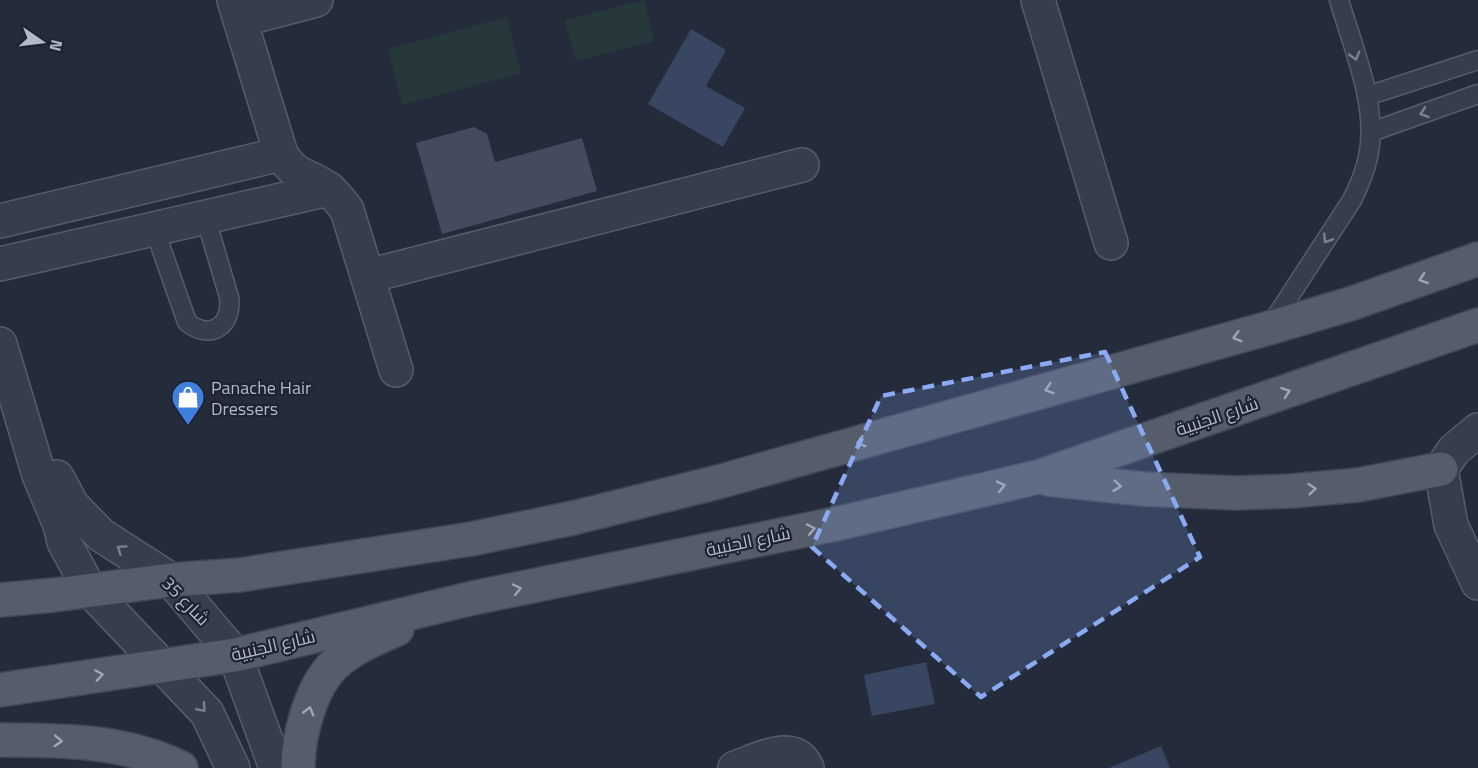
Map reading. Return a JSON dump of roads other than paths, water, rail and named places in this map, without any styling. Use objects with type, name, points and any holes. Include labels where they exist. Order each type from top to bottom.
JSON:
[{"type":"main road","points":[[0,600],[171,580],[240,575],[352,559],[471,539],[595,513],[718,482],[1269,328],[1350,304],[1478,260]]},
{"type":"main road","name":"شارع الجنبية","points":[[0,690],[235,655],[473,598],[840,523],[1038,477],[1478,325]]},
{"type":"main road","points":[[1038,477],[1143,489],[1236,493],[1358,485],[1441,469]]},
{"type":"main road","points":[[298,768],[298,755],[314,693],[334,664],[373,639],[473,598]]},
{"type":"main road","points":[[0,740],[98,743],[140,751],[181,768]]},
{"type":"street","points":[[316,0],[237,10],[281,154],[297,173],[329,189],[347,210],[396,370]]},
{"type":"street","points":[[1038,0],[1111,243]]},
{"type":"street","points":[[0,221],[281,154]]},
{"type":"street","points":[[368,276],[802,165]]},
{"type":"street","points":[[193,175],[205,216]]},
{"type":"street","points":[[140,187],[154,228]]},
{"type":"street","points":[[0,264],[329,189]]},
{"type":"street","name":"شارع 35","points":[[0,344],[39,475],[60,525],[64,542],[90,590],[207,713],[233,768]]},
{"type":"street","points":[[1478,430],[1454,450],[1441,469],[1451,525],[1478,583]]},
{"type":"street","name":"شارع 35","points":[[29,439],[54,473],[72,505],[101,535],[171,580],[235,655],[276,768]]},
{"type":"street","points":[[735,768],[785,752],[797,755],[807,768]]},
{"type":"lane","points":[[1269,328],[1352,200],[1369,156],[1371,132],[1367,96],[1339,0]]},
{"type":"lane","points":[[1367,96],[1478,60]]},
{"type":"lane","points":[[1371,132],[1478,94]]},
{"type":"lane","points":[[154,228],[187,322],[207,331],[218,328],[227,320],[231,309],[205,216]]},
{"type":"water","points":[[691,29],[726,50],[706,86],[745,108],[723,147],[648,104]]},
{"type":"water","points":[[926,662],[935,704],[872,716],[864,675]]},
{"type":"water","points":[[1161,746],[1170,768],[1109,768]]},
{"type":"place","name":"Panache Hair Dressers","points":[[188,426]]}]
